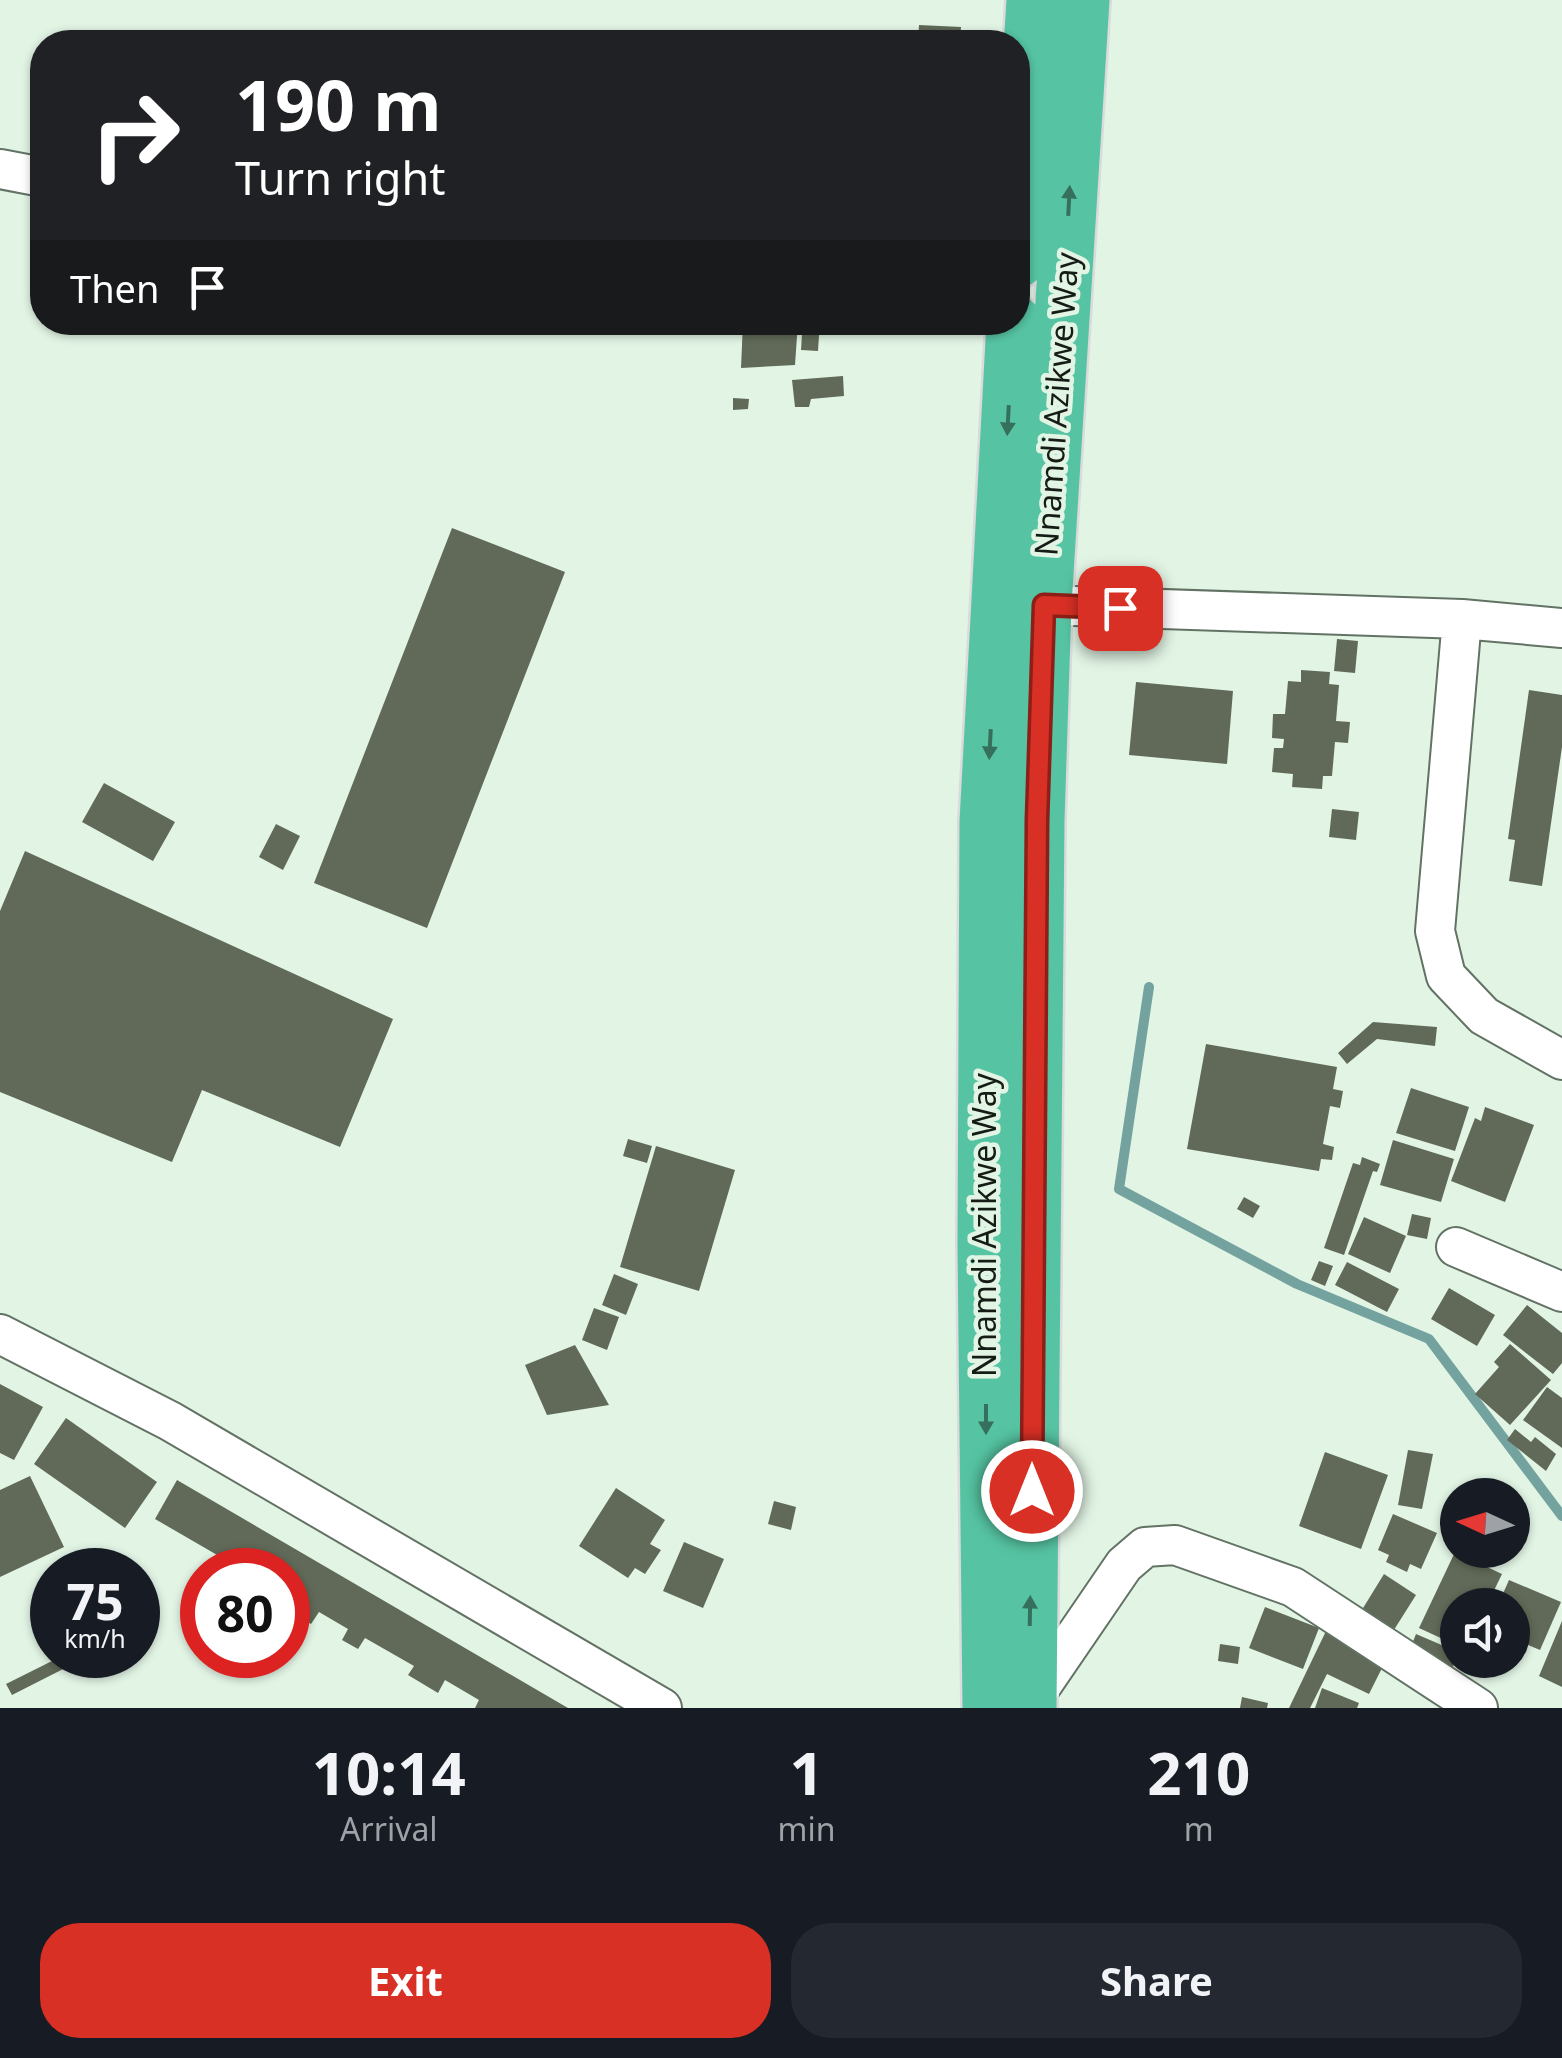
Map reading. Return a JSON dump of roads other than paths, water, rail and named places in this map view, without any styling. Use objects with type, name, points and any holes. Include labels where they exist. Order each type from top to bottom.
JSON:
[{"type":"highway","name":"Nnamdi Azikwe Way","points":[[1030,54],[1034,0]]},
{"type":"highway","name":"Nnamdi Azikwe Way","points":[[1016,1707],[1044,605],[1082,0]]},
{"type":"highway","name":"Nnamdi Azikwe Way","points":[[1013,335],[987,822],[984,1188],[1016,1707]]},
{"type":"street","points":[[0,169],[30,175]]},
{"type":"street","points":[[1044,605],[1462,619],[1562,628]]},
{"type":"street","points":[[1462,619],[1434,931],[1446,976],[1484,1016],[1562,1060]]},
{"type":"street","points":[[1456,1247],[1562,1292]]},
{"type":"street","points":[[0,1334],[170,1421],[662,1708]]},
{"type":"street","points":[[1016,1707],[1124,1565],[1146,1546],[1175,1546],[1293,1588],[1478,1708]]},
{"type":"waterway","points":[[1149,987],[1119,1189],[1297,1284],[1429,1339],[1562,1516]]}]
